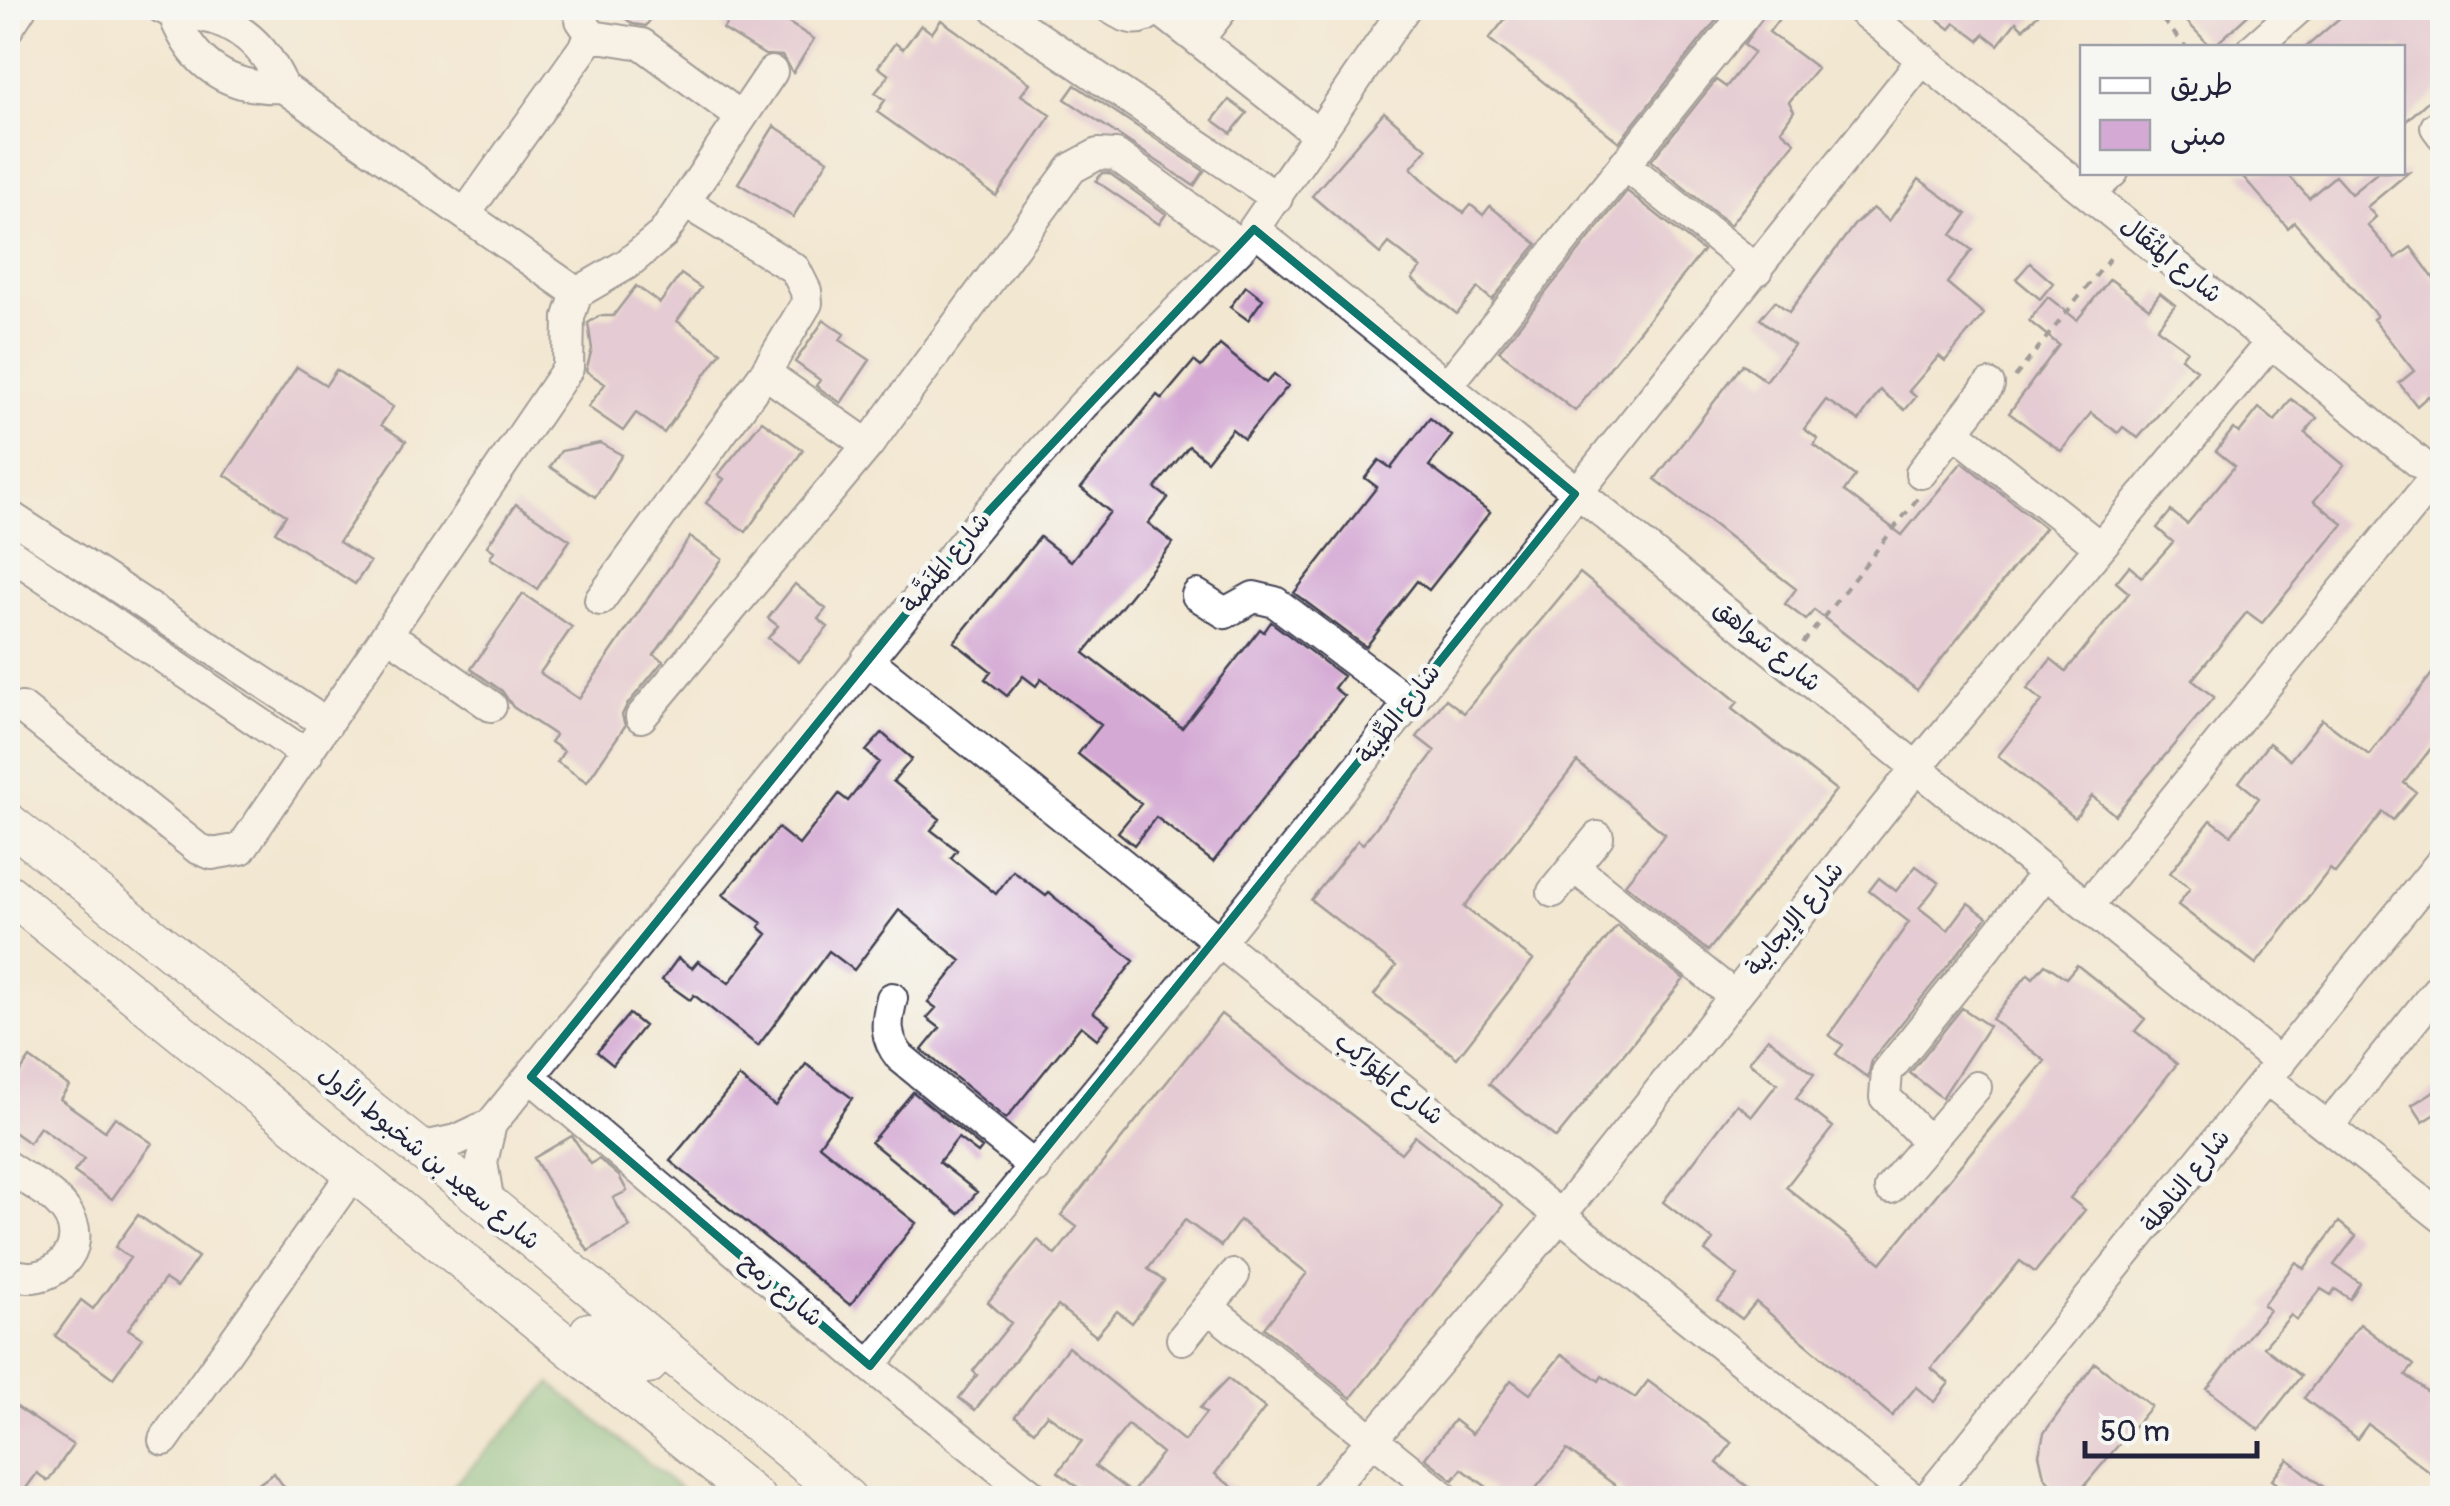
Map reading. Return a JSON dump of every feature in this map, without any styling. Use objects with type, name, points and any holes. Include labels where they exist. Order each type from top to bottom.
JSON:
[{"type":"main road","name":"شارع سعيد بن شخبوط الأول","points":[[8,822],[489,1204],[847,1498]]},
{"type":"main road","points":[[8,854],[96,922],[118,931],[143,932]]},
{"type":"main road","points":[[8,894],[756,1498]]},
{"type":"main road","points":[[458,1259],[512,1272],[631,1364],[655,1360],[664,1347]]},
{"type":"street","points":[[8,28],[21,8]]},
{"type":"street","points":[[579,8],[581,20],[592,36],[642,44],[741,118]]},
{"type":"street","points":[[995,8],[1278,198]]},
{"type":"street","points":[[1110,8],[1134,20],[1146,18],[1157,8],[1320,135]]},
{"type":"street","points":[[1198,40],[1223,8]]},
{"type":"street","name":"شارع المَنَصَّة","points":[[419,1148],[457,1140],[491,1124],[867,659],[1084,405],[1248,238],[1406,8]]},
{"type":"street","points":[[1446,387],[1750,8]]},
{"type":"street","name":"شارع المِثْقَال","points":[[1859,8],[2439,478],[2089,904]]},
{"type":"street","points":[[2257,45],[2300,8]]},
{"type":"street","points":[[168,12],[206,67],[242,85],[283,87]]},
{"type":"street","points":[[168,12],[221,21],[242,32],[260,46],[283,87],[577,293]]},
{"type":"street","points":[[466,213],[592,36]]},
{"type":"street","name":"شارع الطِّيبَة","points":[[870,1366],[1219,942],[1923,59]]},
{"type":"street","points":[[22,708],[197,848],[212,854],[242,848],[568,368],[568,317],[577,293],[647,249],[686,203],[772,72]]},
{"type":"street","name":"شارع شواهق","points":[[642,718],[868,445],[1072,168],[1098,154],[1116,156],[1248,238],[1446,387],[2089,904],[2274,1071],[2328,1127],[2442,1217]]},
{"type":"street","points":[[1624,164],[1757,270]]},
{"type":"street","points":[[2089,194],[2110,175]]},
{"type":"street","points":[[600,600],[765,374],[803,314],[806,290],[794,269],[686,203]]},
{"type":"street","name":"شارع الإيجابية","points":[[1322,1498],[1560,1216],[1916,767],[2271,342]]},
{"type":"street","points":[[765,374],[868,445]]},
{"type":"street","points":[[1921,474],[1988,385]]},
{"type":"street","points":[[1953,431],[2100,546]]},
{"type":"street","points":[[8,515],[326,724]]},
{"type":"street","points":[[8,552],[306,755]]},
{"type":"street","points":[[1197,595],[1225,612],[1254,597],[1275,602],[1408,702]]},
{"type":"street","points":[[389,635],[491,706]]},
{"type":"street","name":"شارع المَوَاكِب","points":[[867,659],[1912,1498]]},
{"type":"street","points":[[1553,892],[1598,838]]},
{"type":"street","name":"شارع الناهلة","points":[[1928,1498],[2442,861]]},
{"type":"street","points":[[1574,867],[1734,996]]},
{"type":"street","points":[[1928,1142],[1885,1097],[1887,1072],[2046,872]]},
{"type":"street","points":[[2328,1127],[2442,984]]},
{"type":"street","points":[[892,998],[886,1029],[888,1042],[900,1057],[1036,1168]]},
{"type":"street","name":"شارع رمح","points":[[530,1077],[870,1366],[1036,1498]]},
{"type":"street","points":[[1890,1188],[1976,1087]]},
{"type":"street","points":[[489,1204],[482,1162],[491,1124]]},
{"type":"street","points":[[8,1167],[64,1209],[73,1240],[65,1261],[48,1275],[26,1279],[8,1272]]},
{"type":"street","points":[[164,1440],[353,1174]]},
{"type":"street","points":[[1182,1339],[1234,1275]]},
{"type":"street","points":[[1208,1307],[1445,1498]]},
{"type":"path","points":[[2152,8],[2184,45]]},
{"type":"highlighted area","points":[[1254,229],[1575,494],[870,1366],[531,1077],[989,511]]},
{"type":"green space","points":[[551,1384],[692,1498],[441,1498]]},
{"type":"building","points":[[611,8],[658,8],[646,26],[633,24]]},
{"type":"building","points":[[737,8],[765,8],[814,39],[793,73],[782,56],[765,55],[723,29]]},
{"type":"building","points":[[1514,8],[1726,8],[1619,142],[1489,39]]},
{"type":"building","points":[[1768,8],[1787,8],[1769,32],[1817,68],[1789,102],[1794,111],[1781,130],[1795,142],[1730,225],[1651,161],[1716,80],[1726,87],[1754,52],[1744,45]]},
{"type":"building","points":[[1923,8],[2045,8],[2023,29],[2016,22],[1998,45],[1984,34],[1979,41],[1955,23],[1950,29]]},
{"type":"building","points":[[2174,8],[2256,8],[2215,45],[2209,45]]},
{"type":"building","points":[[2351,8],[2442,8],[2442,88],[2405,122],[2405,45],[2308,45]]},
{"type":"building","points":[[941,20],[1030,83],[1021,95],[1051,115],[996,196],[877,112],[885,100],[875,93],[889,75],[878,67],[895,43],[903,49],[921,25],[932,33]]},
{"type":"building","points":[[1075,85],[1204,171],[1194,186],[1065,99]]},
{"type":"building","points":[[1229,100],[1247,113],[1231,133],[1213,120]]},
{"type":"building","points":[[1384,112],[1427,149],[1411,168],[1434,190],[1464,213],[1471,205],[1483,215],[1490,206],[1537,244],[1492,300],[1478,288],[1457,314],[1412,279],[1421,268],[1389,243],[1380,254],[1312,196]]},
{"type":"building","points":[[774,126],[828,160],[793,217],[738,183]]},
{"type":"building","points":[[2409,172],[2367,207],[2376,217],[2367,225],[2396,258],[2411,247],[2442,290],[2442,412],[2428,396],[2417,406],[2399,383],[2414,371],[2373,319],[2377,316],[2294,222],[2288,228],[2242,175],[2289,175],[2309,198],[2335,176],[2351,194],[2374,175]]},
{"type":"building","points":[[1102,173],[1109,173],[1166,214],[1159,224],[1096,181]]},
{"type":"building","points":[[1919,179],[1967,214],[1952,235],[1972,250],[1947,283],[1984,314],[1945,361],[1939,356],[1909,391],[1916,397],[1905,410],[1880,390],[1859,421],[1826,400],[1804,429],[1818,439],[1814,445],[1855,476],[1844,491],[1902,535],[1962,462],[2045,528],[1917,690],[1814,610],[1806,620],[1785,604],[1796,589],[1655,479],[1743,364],[1766,381],[1794,345],[1760,319],[1775,301],[1789,312],[1854,225],[1873,208],[1889,221]]},
{"type":"building","points":[[1627,191],[1703,251],[1575,411],[1499,351]]},
{"type":"building","points":[[2030,263],[2053,283],[2040,299],[2016,279]]},
{"type":"building","points":[[681,274],[701,288],[677,321],[721,352],[664,433],[636,413],[623,431],[588,407],[605,384],[586,371],[592,349],[588,323],[599,316],[613,316],[636,286],[660,303]]},
{"type":"building","points":[[2110,279],[2149,308],[2160,293],[2175,305],[2157,328],[2187,350],[2181,358],[2197,370],[2138,438],[2123,427],[2118,433],[2091,413],[2061,451],[2009,413],[2059,345],[2029,321],[2048,297],[2077,320]]},
{"type":"building","points":[[1246,286],[1263,299],[1248,320],[1230,307]]},
{"type":"building","points":[[824,320],[844,334],[840,340],[870,360],[841,403],[816,386],[820,380],[795,362]]},
{"type":"building","points":[[1220,345],[1266,383],[1274,374],[1288,386],[1244,439],[1232,429],[1207,461],[1189,446],[1155,488],[1168,498],[1148,523],[1173,543],[1084,653],[1182,728],[1260,629],[1264,632],[1271,622],[1343,676],[1334,688],[1344,696],[1213,862],[1156,817],[1134,845],[1118,832],[1141,804],[1078,754],[1101,725],[1041,679],[1036,686],[1023,676],[1007,696],[985,679],[991,671],[954,642],[1040,537],[1071,561],[1110,512],[1081,488],[1157,395],[1162,399],[1194,361],[1201,367]]},
{"type":"building","points":[[297,367],[326,385],[336,370],[393,407],[381,425],[406,441],[339,542],[370,562],[355,584],[275,532],[286,515],[225,475]]},
{"type":"building","points":[[2291,399],[2317,418],[2305,433],[2344,465],[2314,501],[2343,524],[2262,623],[2247,612],[2192,680],[2214,697],[2115,815],[2092,796],[2075,818],[1998,756],[2042,701],[2027,689],[2051,659],[2066,671],[2129,593],[2116,582],[2129,566],[2142,577],[2173,542],[2157,528],[2171,511],[2187,524],[2235,466],[2216,451],[2233,429],[2239,433],[2259,408],[2275,421]]},
{"type":"building","points":[[1430,418],[1452,436],[1429,466],[1490,512],[1429,590],[1417,581],[1366,647],[1294,593],[1377,487],[1365,478],[1379,460],[1391,468]]},
{"type":"building","points":[[762,421],[803,450],[746,532],[706,503],[724,479],[718,475]]},
{"type":"building","points":[[600,443],[622,455],[595,497],[550,467],[561,451]]},
{"type":"building","points":[[516,504],[570,540],[537,589],[490,558],[494,551],[487,546]]},
{"type":"building","points":[[690,537],[722,559],[654,655],[663,661],[627,705],[622,715],[625,726],[587,782],[557,762],[564,751],[551,742],[555,735],[513,707],[502,691],[471,669],[523,594],[572,627],[540,673],[579,699]]},
{"type":"building","points":[[1580,573],[1738,702],[1732,709],[1836,790],[1708,951],[1625,884],[1665,834],[1577,762],[1464,907],[1533,960],[1457,1058],[1374,995],[1396,966],[1311,900],[1358,840],[1363,844],[1435,751],[1417,737],[1446,699],[1464,713]]},
{"type":"building","points":[[795,584],[826,609],[818,619],[828,627],[799,662],[768,638],[778,626],[768,618]]},
{"type":"building","points":[[2442,661],[2442,734],[2404,783],[2416,792],[2393,820],[2383,812],[2335,873],[2330,869],[2256,964],[2178,905],[2190,888],[2170,873],[2211,820],[2231,835],[2259,798],[2239,782],[2269,743],[2290,760],[2322,719],[2369,755]]},
{"type":"building","points":[[882,733],[912,759],[893,781],[940,819],[931,830],[957,850],[951,858],[996,894],[1013,871],[1046,896],[1049,893],[1134,961],[1093,1012],[1109,1024],[1097,1039],[1081,1026],[1006,1119],[922,1050],[940,1028],[927,1018],[936,1008],[928,1002],[961,961],[899,910],[854,970],[829,951],[758,1046],[694,995],[690,1000],[662,980],[678,958],[692,968],[698,961],[729,983],[767,934],[759,927],[762,923],[723,895],[778,828],[799,845],[839,794],[848,801],[879,762],[866,751]]},
{"type":"building","points":[[1916,866],[1939,883],[1919,908],[1948,930],[1968,903],[1987,917],[1872,1060],[1868,1078],[1836,1054],[1843,1045],[1829,1035],[1909,922],[1869,891],[1879,878],[1896,891]]},
{"type":"building","points":[[1617,926],[1684,979],[1556,1138],[1489,1084]]},
{"type":"building","points":[[2045,964],[2066,978],[2077,965],[2145,1019],[2135,1031],[2177,1064],[2070,1198],[2085,1210],[2035,1272],[2020,1261],[1931,1368],[1949,1383],[1934,1402],[1916,1387],[1892,1416],[1756,1302],[1742,1319],[1718,1301],[1738,1276],[1705,1251],[1713,1240],[1663,1202],[1737,1104],[1752,1116],[1777,1084],[1749,1062],[1768,1038],[1814,1074],[1796,1098],[1833,1127],[1786,1187],[1881,1263],[2045,1061],[1992,1019],[2028,974],[2033,978]]},
{"type":"building","points":[[1962,1008],[1989,1026],[1942,1098],[1910,1073]]},
{"type":"building","points":[[629,1014],[644,1026],[613,1065],[597,1052]]},
{"type":"building","points":[[1221,1014],[1401,1153],[1415,1136],[1503,1205],[1351,1398],[1264,1328],[1307,1273],[1240,1220],[1221,1246],[1185,1220],[1148,1269],[1164,1281],[1132,1323],[1117,1311],[1096,1336],[1058,1306],[975,1410],[959,1398],[977,1375],[973,1371],[1011,1323],[988,1302],[1038,1240],[1055,1255],[1077,1227],[1061,1215]]},
{"type":"building","points":[[30,1058],[69,1086],[60,1099],[105,1131],[115,1117],[152,1143],[112,1199],[74,1172],[84,1159],[40,1127],[29,1143],[8,1128],[8,1089]]},
{"type":"building","points":[[806,1064],[852,1098],[819,1145],[916,1223],[850,1305],[670,1161],[739,1077],[775,1106]]},
{"type":"building","points":[[2442,1086],[2442,1110],[2423,1122],[2412,1105]]},
{"type":"building","points":[[913,1092],[982,1148],[978,1153],[958,1138],[939,1162],[977,1192],[959,1214],[871,1142]]},
{"type":"building","points":[[572,1136],[591,1164],[599,1159],[619,1176],[627,1191],[613,1198],[630,1227],[588,1251],[534,1158]]},
{"type":"building","points":[[138,1215],[198,1257],[177,1287],[165,1279],[128,1329],[142,1338],[113,1378],[55,1336],[81,1300],[93,1309],[130,1258],[115,1247]]},
{"type":"building","points":[[2339,1222],[2356,1236],[2334,1265],[2360,1283],[2350,1299],[2335,1289],[2331,1295],[2321,1289],[2297,1320],[2291,1315],[2264,1347],[2301,1376],[2259,1430],[2207,1389],[2269,1310],[2263,1305],[2296,1262],[2304,1269]]},
{"type":"building","points":[[2360,1324],[2414,1365],[2406,1375],[2442,1403],[2442,1482],[2368,1424],[2357,1439],[2304,1398]]},
{"type":"building","points":[[1068,1347],[1184,1441],[1206,1413],[1200,1408],[1228,1379],[1265,1408],[1215,1474],[1247,1498],[1092,1498],[1058,1472],[1082,1441],[1047,1414],[1034,1431],[1015,1416]],"holes":[[[1128,1425],[1162,1453],[1132,1493],[1095,1466]]]},
{"type":"building","points":[[1562,1354],[1599,1381],[1602,1376],[1635,1398],[1648,1381],[1732,1443],[1717,1463],[1762,1498],[1617,1498],[1623,1491],[1567,1450],[1528,1498],[1502,1498],[1462,1469],[1453,1480],[1425,1458],[1454,1420],[1472,1434],[1511,1380],[1530,1394]]},
{"type":"building","points":[[2095,1363],[2151,1406],[2074,1498],[2064,1498],[2044,1476],[2039,1454],[2044,1433]]},
{"type":"building","points":[[8,1401],[73,1445],[48,1481],[37,1473],[19,1498],[8,1498]]},
{"type":"building","points":[[2288,1459],[2338,1498],[2296,1498],[2272,1480]]},
{"type":"building","points":[[274,1473],[292,1498],[239,1498]]}]
